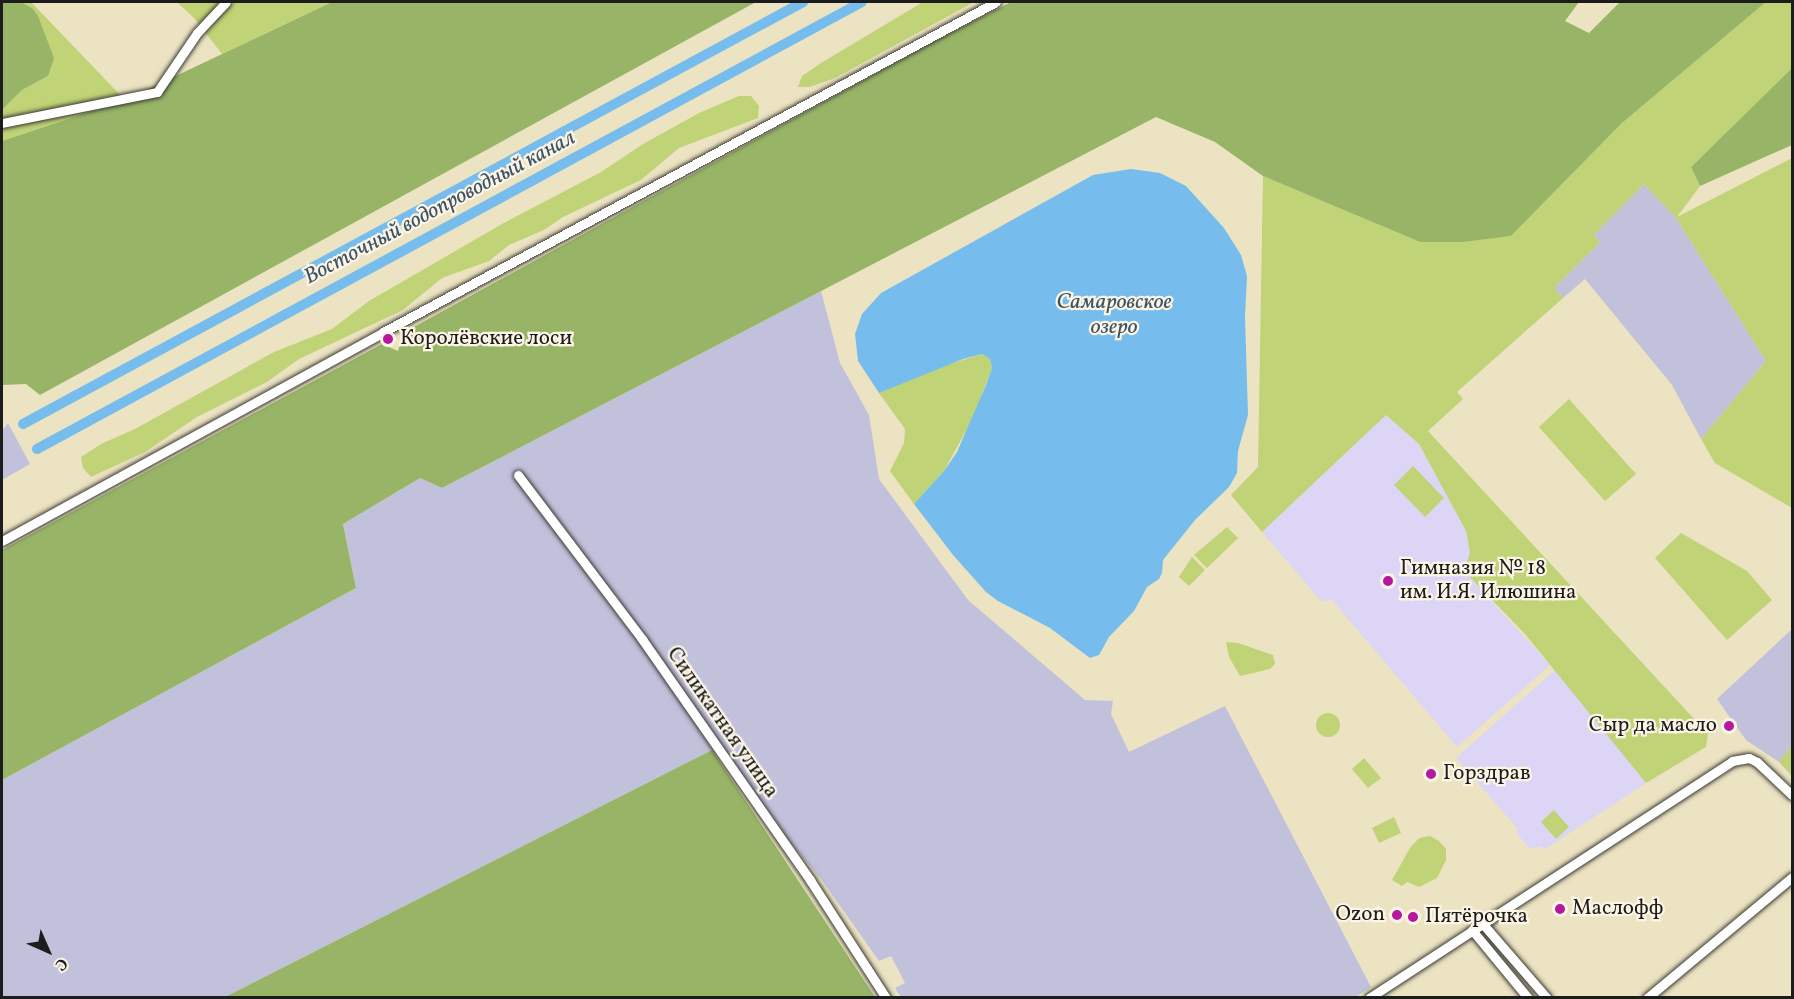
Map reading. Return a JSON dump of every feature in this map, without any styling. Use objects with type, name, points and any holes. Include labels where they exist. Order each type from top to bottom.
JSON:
[{"type":"street","points":[[2,123],[157,92],[197,33],[226,2]]},
{"type":"street","points":[[2,541],[996,2]]},
{"type":"street","name":"Силикатная улица","points":[[518,476],[648,648],[810,880],[886,998]]},
{"type":"street","points":[[1369,998],[1732,761],[1749,758],[1757,762],[1792,795]]},
{"type":"street","points":[[1647,998],[1792,877]]},
{"type":"street","points":[[1482,923],[1547,998]]},
{"type":"street","points":[[1472,930],[1528,998]]},
{"type":"shaded area","points":[[1644,184],[1676,218],[1766,361],[1701,439],[1672,385],[1585,279],[1563,298],[1554,288],[1600,242],[1594,235]]},
{"type":"shaded area","points":[[821,291],[840,363],[869,415],[879,479],[968,600],[1085,700],[1113,701],[1111,714],[1129,752],[1225,706],[1371,987],[1354,998],[901,997],[895,988],[905,983],[891,956],[879,961],[821,879],[712,750],[225,997],[2,998],[2,780],[356,588],[343,524],[420,478],[442,488]]},
{"type":"shaded area","name":"Гимназия № 18 им. И.Я. Илюшина","points":[[1386,415],[1419,444],[1466,531],[1470,553],[1465,572],[1550,665],[1457,747],[1332,600],[1321,601],[1262,532]]},
{"type":"shaded area","points":[[8,423],[30,464],[2,480],[2,431]]},
{"type":"shaded area","points":[[1792,629],[1792,745],[1779,762],[1746,740],[1717,699]]},
{"type":"shaded area","points":[[1555,670],[1646,783],[1544,850],[1541,846],[1530,849],[1516,832],[1518,829],[1456,758]]},
{"type":"green space","points":[[2,2],[21,2],[32,8],[38,16],[54,58],[48,76],[22,90],[2,110]]},
{"type":"green space","points":[[21,2],[31,2],[125,100],[2,141],[2,110],[22,90],[48,76],[32,8]]},
{"type":"green space","points":[[177,2],[332,2],[222,54],[195,19]]},
{"type":"green space","points":[[332,2],[756,2],[40,395],[26,384],[2,385],[2,141],[125,100]]},
{"type":"green space","points":[[923,2],[974,2],[835,78],[810,87],[798,87],[802,76],[821,63]]},
{"type":"green space","points":[[1011,2],[1579,2],[1565,21],[1589,33],[1620,2],[1766,2],[1622,123],[1511,236],[1464,242],[1420,242],[1263,176],[1215,142],[1156,117],[442,488],[420,478],[343,524],[356,588],[2,780],[2,550],[382,344],[398,351],[403,333],[937,40]]},
{"type":"green space","points":[[1766,2],[1792,2],[1792,68],[1691,167],[1700,186],[1677,217],[1792,158],[1792,508],[1715,463],[1701,439],[1766,361],[1676,218],[1644,184],[1594,235],[1600,242],[1554,288],[1563,298],[1457,392],[1463,399],[1428,431],[1708,734],[1706,747],[1646,783],[1525,634],[1464,571],[1470,553],[1466,531],[1419,444],[1386,415],[1262,532],[1231,495],[1258,467],[1263,176],[1420,242],[1464,242],[1511,236],[1622,123]]},
{"type":"green space","points":[[1792,68],[1792,145],[1700,186],[1691,167]]},
{"type":"green space","points":[[739,96],[751,96],[759,106],[758,118],[679,148],[641,180],[563,217],[544,230],[509,245],[489,261],[442,278],[403,310],[299,359],[267,382],[197,417],[145,452],[91,477],[83,468],[81,457],[101,444],[135,429],[274,352],[332,329],[369,301],[502,224],[601,172],[643,144],[699,113]]},
{"type":"green space","points":[[982,354],[990,359],[992,368],[972,420],[944,471],[914,504],[890,471],[904,443],[905,429],[879,393],[930,370]]},
{"type":"green space","points":[[1569,399],[1636,474],[1605,501],[1539,427]]},
{"type":"green space","points":[[1413,466],[1444,498],[1425,517],[1394,485]]},
{"type":"green space","points":[[1227,527],[1238,538],[1207,568],[1194,555]]},
{"type":"green space","points":[[1681,533],[1747,571],[1772,600],[1727,640],[1655,558]]},
{"type":"green space","points":[[1192,557],[1205,570],[1189,586],[1179,577]]},
{"type":"green space","points":[[1226,642],[1238,643],[1273,655],[1275,664],[1270,669],[1240,676],[1229,657]]},
{"type":"green space","points":[[1328,713],[1336,717],[1340,725],[1336,733],[1328,737],[1320,733],[1316,725],[1320,717]]},
{"type":"green space","points":[[1792,745],[1792,776],[1779,762]]},
{"type":"green space","points":[[712,750],[875,997],[225,997]]},
{"type":"green space","points":[[1364,758],[1381,778],[1368,788],[1352,769]]},
{"type":"green space","points":[[1554,810],[1569,827],[1556,839],[1541,822]]},
{"type":"green space","points":[[1394,817],[1401,833],[1379,843],[1372,828]]},
{"type":"green space","points":[[1430,836],[1446,849],[1446,860],[1437,878],[1419,887],[1407,882],[1402,886],[1392,880],[1410,848],[1419,838]]},
{"type":"water","name":"Самаровское озеро","points":[[1131,169],[1160,173],[1186,186],[1224,228],[1241,255],[1247,276],[1245,317],[1248,415],[1238,451],[1237,473],[1229,487],[1195,520],[1163,560],[1159,579],[1147,587],[1134,611],[1109,637],[1099,655],[1090,658],[1050,628],[998,601],[986,592],[953,555],[914,504],[944,471],[957,452],[986,385],[992,368],[990,359],[982,354],[963,359],[879,393],[858,361],[855,334],[862,314],[881,293],[1093,175]]},
{"type":"waterway","name":"Восточный водопроводный канал","points":[[23,424],[803,2]]},
{"type":"waterway","name":"Восточный водопроводный канал","points":[[37,449],[862,2]]},
{"type":"place","name":"Королёвские лоси","points":[[388,339]]},
{"type":"place","name":"Гимназия № 18 им. И.Я. Илюшина","points":[[1388,581]]},
{"type":"place","name":"Сыр да масло","points":[[1729,726]]},
{"type":"place","name":"Горздрав","points":[[1431,774]]},
{"type":"place","name":"Маслофф","points":[[1560,909]]},
{"type":"place","name":"Ozon","points":[[1397,915]]},
{"type":"place","name":"Пятёрочка","points":[[1413,917]]}]
